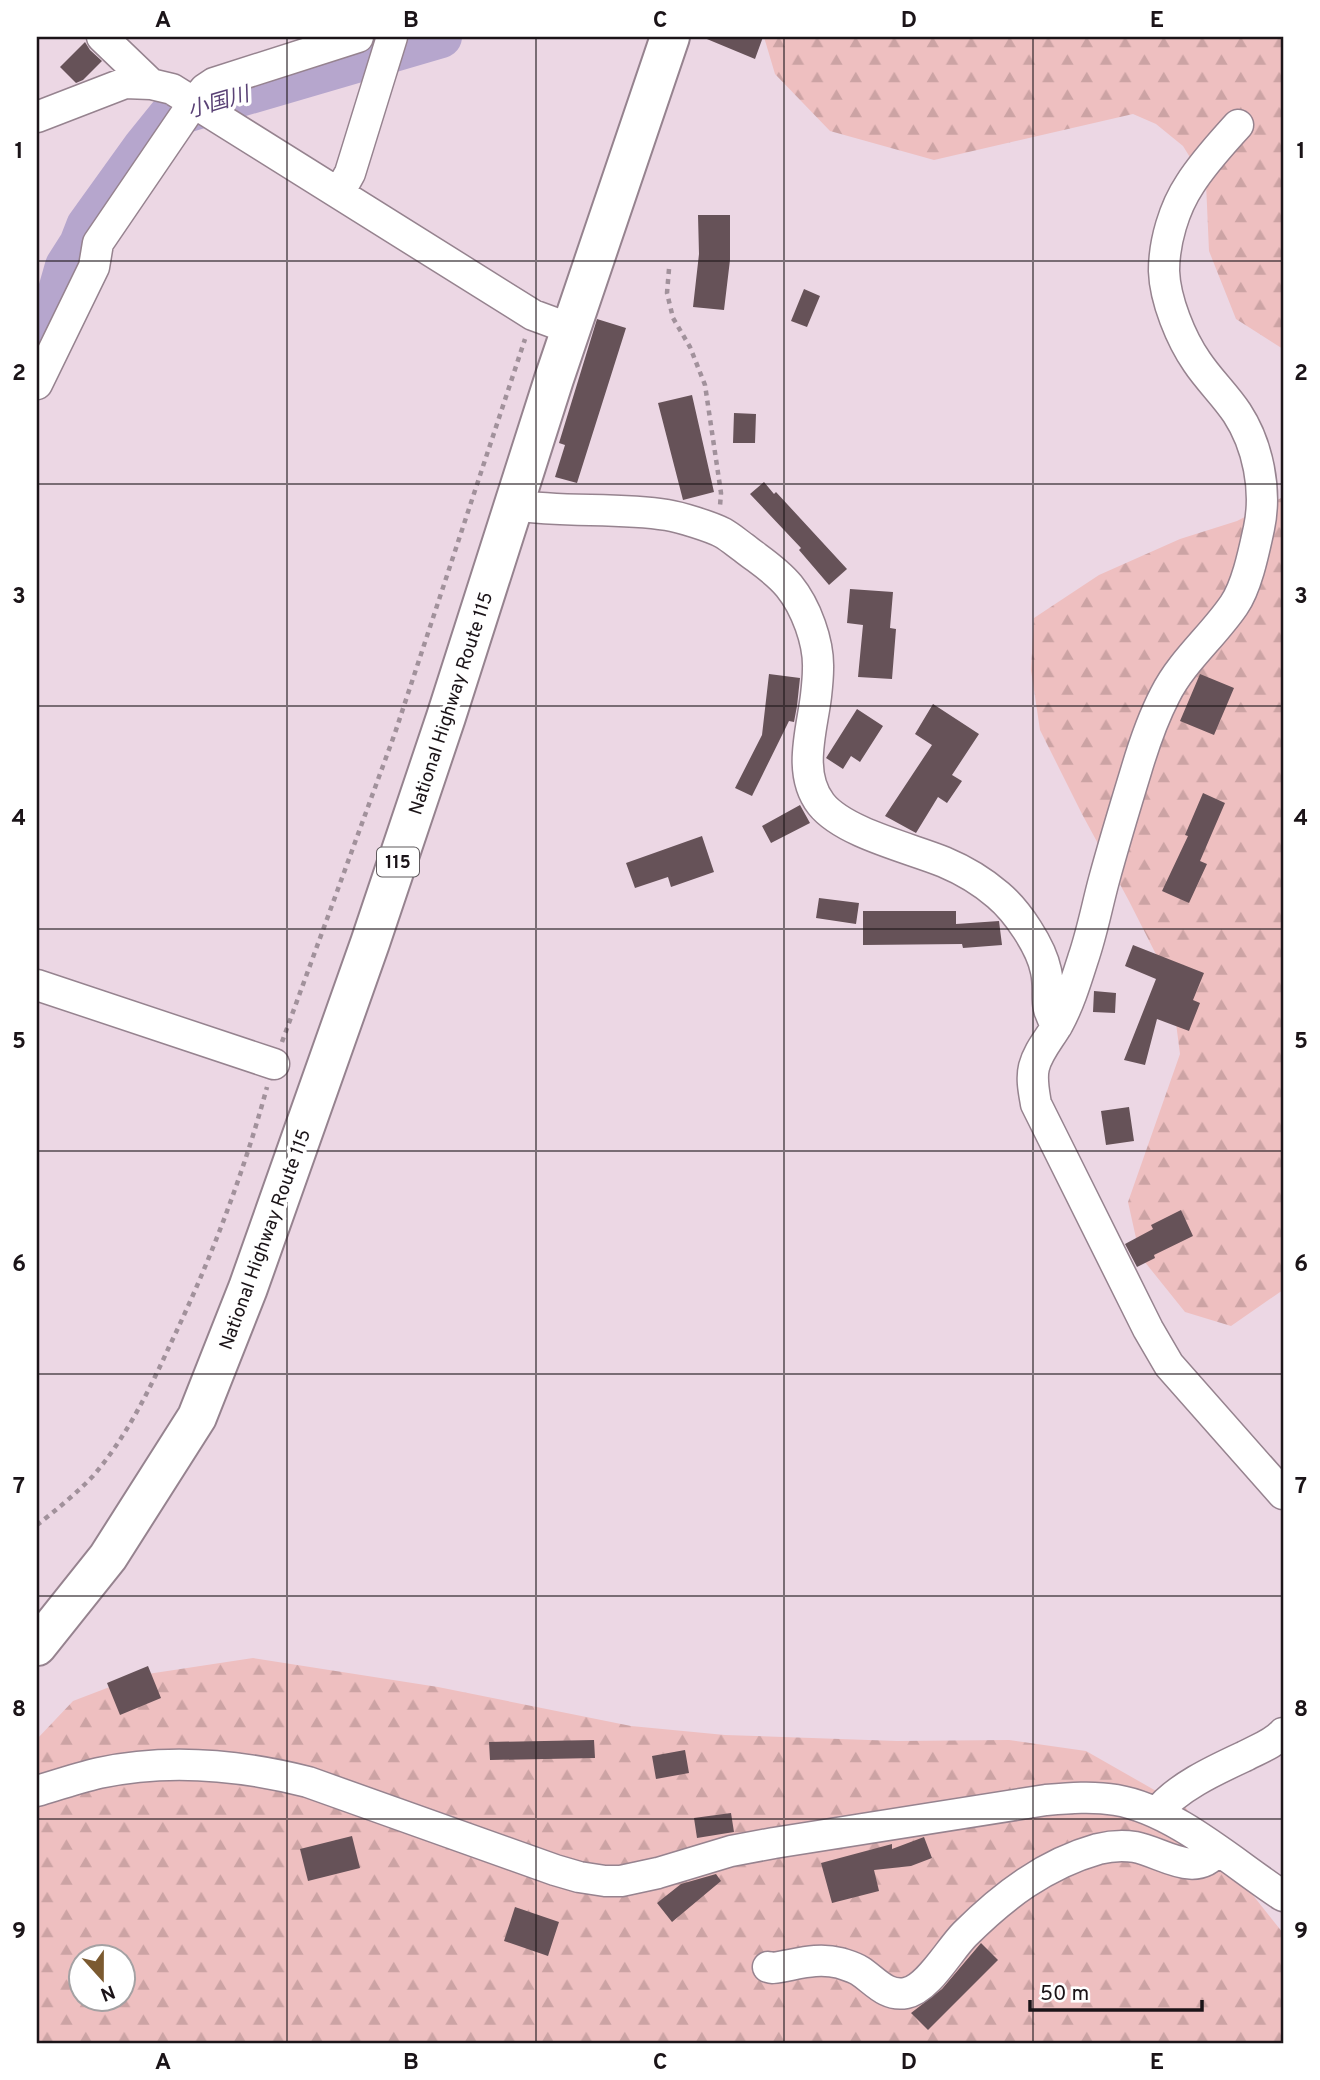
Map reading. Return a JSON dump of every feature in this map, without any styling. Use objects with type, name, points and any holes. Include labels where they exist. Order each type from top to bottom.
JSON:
[{"type":"highway","name":"National Highway Route 115","points":[[37,1646],[108,1557],[197,1417],[248,1288],[370,943],[571,329],[670,37]]},
{"type":"street","points":[[102,37],[151,84]]},
{"type":"street","points":[[37,384],[94,267],[98,243],[205,89],[214,83],[358,37]]},
{"type":"street","points":[[339,193],[350,173],[392,37]]},
{"type":"street","points":[[37,117],[125,83],[151,84],[172,89],[533,315],[571,329]]},
{"type":"street","points":[[1238,125],[1212,153],[1189,186],[1175,214],[1164,272],[1176,322],[1190,351],[1248,433],[1261,481],[1260,525],[1236,603],[1193,653],[1166,692],[1148,730],[1084,955],[1057,1026],[1034,1066],[1033,1080],[1036,1104],[1169,1365],[1279,1483]]},
{"type":"street","points":[[514,505],[669,515],[722,532],[775,572],[788,585],[805,614],[813,635],[818,668],[807,761],[810,779],[821,804],[845,823],[946,863],[999,896],[1029,932],[1040,955],[1046,971],[1049,1015],[1057,1026]]},
{"type":"street","points":[[37,985],[274,1064]]},
{"type":"street","points":[[1157,1813],[1164,1803],[1181,1789],[1267,1745],[1283,1733]]},
{"type":"street","points":[[37,1791],[101,1773],[161,1766],[208,1765],[284,1776],[308,1782],[555,1870],[605,1881],[639,1877],[731,1851],[774,1843],[1046,1800],[1117,1800],[1157,1813],[1193,1833],[1283,1896]]},
{"type":"street","points":[[768,1967],[827,1960],[858,1970],[880,1987],[895,1994],[908,1993],[925,1981],[962,1936],[992,1909],[1032,1877],[1060,1862],[1097,1849],[1122,1846],[1147,1850],[1192,1865],[1204,1863],[1217,1850]]},
{"type":"path","points":[[669,270],[667,293],[673,318],[690,347],[705,385],[721,493],[720,512],[712,529]]},
{"type":"path","points":[[37,1525],[93,1476],[118,1442],[151,1385],[192,1298],[250,1148],[274,1064],[396,733],[533,315]]},
{"type":"green space","points":[[764,37],[1283,37],[1283,349],[1236,319],[1209,251],[1206,183],[1183,146],[1156,124],[1133,114],[934,160],[830,131],[775,74]]},
{"type":"green space","points":[[1283,497],[1283,1290],[1231,1326],[1185,1312],[1140,1256],[1128,1202],[1180,1054],[1171,984],[1040,730],[1031,670],[1034,618],[1099,575],[1180,539],[1237,521]]},
{"type":"green space","points":[[253,1658],[438,1687],[631,1726],[725,1735],[897,1741],[1009,1740],[1086,1751],[1186,1808],[1283,1933],[1283,2043],[37,2043],[37,1739],[73,1701],[141,1675]]},
{"type":"building","points":[[702,37],[763,37],[755,59]]},
{"type":"building","points":[[85,42],[102,61],[83,80],[76,83],[60,67]]},
{"type":"building","points":[[698,215],[730,215],[730,260],[724,310],[693,307],[699,254]]},
{"type":"building","points":[[804,289],[820,296],[807,327],[791,321]]},
{"type":"building","points":[[597,319],[626,328],[577,483],[555,477],[565,445],[559,443]]},
{"type":"building","points":[[692,395],[714,492],[683,500],[658,403]]},
{"type":"building","points":[[734,413],[756,414],[755,443],[733,443]]},
{"type":"building","points":[[764,482],[847,569],[829,585],[799,550],[801,548],[750,494]]},
{"type":"building","points":[[850,589],[893,592],[890,628],[896,629],[892,679],[858,677],[863,625],[847,623]]},
{"type":"building","points":[[769,674],[800,678],[797,706],[794,722],[789,721],[752,796],[735,788],[762,735]]},
{"type":"building","points":[[1200,674],[1234,688],[1214,735],[1180,721]]},
{"type":"building","points":[[933,704],[979,734],[952,775],[962,781],[947,803],[938,797],[916,833],[885,816],[932,745],[915,734]]},
{"type":"building","points":[[857,709],[883,726],[860,762],[851,756],[843,769],[826,758]]},
{"type":"building","points":[[1203,793],[1225,803],[1200,861],[1207,864],[1189,903],[1162,891],[1188,836],[1185,835]]},
{"type":"building","points":[[800,805],[810,823],[771,843],[762,826]]},
{"type":"building","points":[[702,836],[714,872],[671,887],[668,877],[635,888],[626,863]]},
{"type":"building","points":[[819,898],[859,903],[856,924],[816,918]]},
{"type":"building","points":[[863,911],[956,911],[956,924],[999,921],[1002,945],[963,948],[962,944],[863,945]]},
{"type":"building","points":[[1133,945],[1204,973],[1193,1000],[1200,1003],[1189,1031],[1157,1019],[1145,1065],[1124,1060],[1156,979],[1125,966]]},
{"type":"building","points":[[1094,991],[1116,993],[1115,1013],[1093,1012]]},
{"type":"building","points":[[1129,1107],[1134,1141],[1106,1145],[1101,1111]]},
{"type":"building","points":[[1181,1210],[1193,1236],[1154,1255],[1155,1258],[1137,1267],[1125,1244],[1153,1229],[1151,1225]]},
{"type":"building","points":[[148,1666],[161,1698],[120,1715],[107,1683]]},
{"type":"building","points":[[594,1740],[595,1758],[490,1760],[489,1742]]},
{"type":"building","points":[[685,1750],[689,1773],[656,1779],[652,1756]]},
{"type":"building","points":[[731,1813],[734,1832],[697,1838],[694,1818]]},
{"type":"building","points":[[352,1836],[360,1868],[308,1881],[300,1849]]},
{"type":"building","points":[[924,1837],[932,1858],[911,1866],[874,1870],[879,1891],[832,1903],[821,1863],[892,1844],[892,1849]]},
{"type":"building","points":[[716,1874],[721,1881],[672,1922],[657,1903],[681,1884]]},
{"type":"building","points":[[515,1907],[559,1922],[548,1956],[504,1941]]},
{"type":"building","points":[[981,1943],[998,1960],[928,2030],[911,2013],[942,1989]]},
{"type":"waterway","name":"小国川","points":[[37,344],[52,315],[66,266],[80,244],[87,226],[168,117],[441,37]]}]
